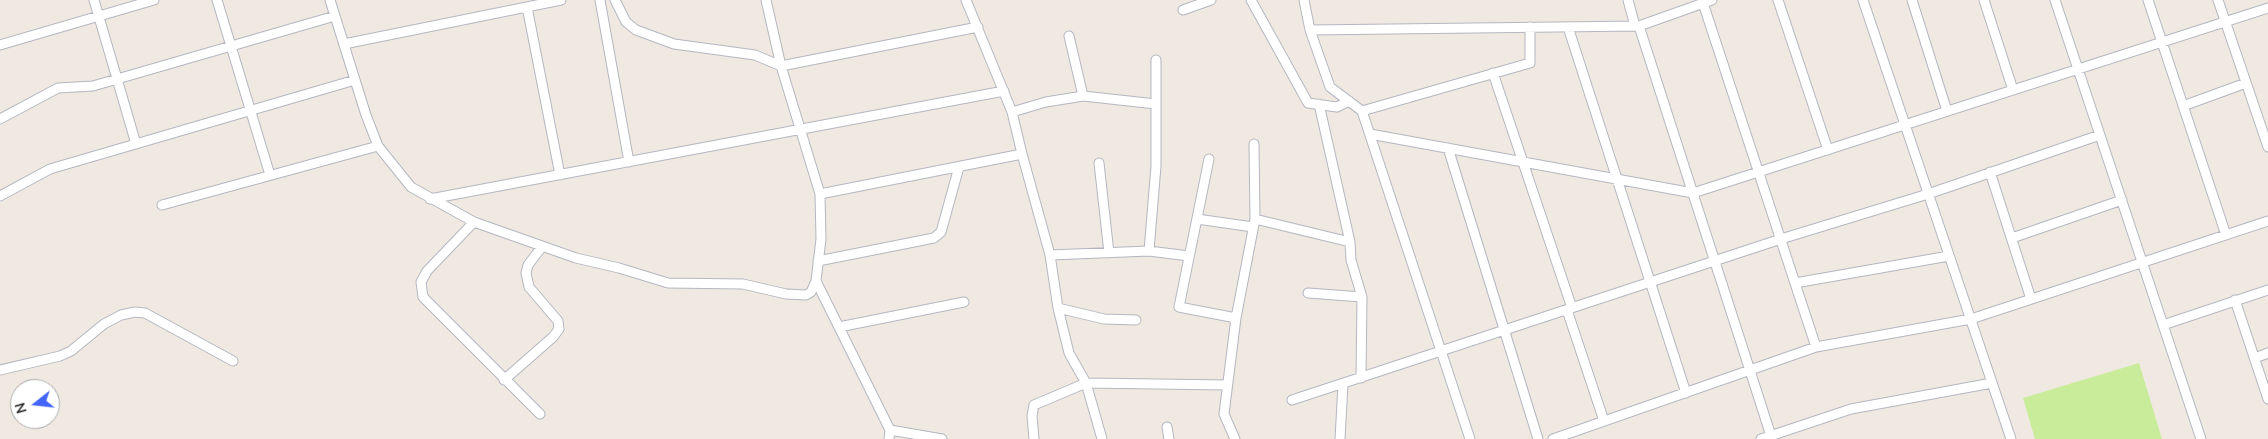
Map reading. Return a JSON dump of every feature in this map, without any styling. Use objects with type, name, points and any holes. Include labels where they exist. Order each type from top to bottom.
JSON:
[{"type":"street","points":[[94,0],[136,144]]},
{"type":"street","points":[[0,45],[154,0]]},
{"type":"street","points":[[217,0],[270,175]]},
{"type":"street","points":[[330,0],[378,146],[411,187],[430,199],[474,222],[541,248],[668,283],[743,284],[786,294],[806,295],[812,292],[816,281],[821,239],[820,194],[781,66],[766,0]]},
{"type":"street","points":[[344,44],[561,0]]},
{"type":"street","points":[[600,0],[629,162]]},
{"type":"street","points":[[615,0],[626,22],[636,30],[674,44],[755,54],[781,66],[978,27]]},
{"type":"street","points":[[966,0],[1012,112],[1050,255],[1058,308],[1069,353],[1086,384],[1102,439]]},
{"type":"street","points":[[1183,10],[1211,0]]},
{"type":"street","points":[[1251,0],[1308,103],[1337,107],[1349,101]]},
{"type":"street","points":[[1304,0],[1310,30],[1330,87],[1362,111],[1470,439]]},
{"type":"street","points":[[1628,0],[1693,193],[1771,437]]},
{"type":"street","points":[[1778,0],[1828,150]]},
{"type":"street","points":[[1863,0],[2011,439]]},
{"type":"street","points":[[1912,0],[1947,112]]},
{"type":"street","points":[[1984,0],[2014,90]]},
{"type":"street","points":[[2055,0],[2201,439]]},
{"type":"street","points":[[2148,0],[2226,235]]},
{"type":"street","points":[[2218,0],[2268,147]]},
{"type":"street","points":[[1310,30],[1637,26],[1707,2],[1758,172],[1816,348]]},
{"type":"street","points":[[527,7],[560,175]]},
{"type":"street","points":[[1370,134],[1693,193],[2268,8]]},
{"type":"street","points":[[0,119],[58,88],[93,86],[335,16]]},
{"type":"street","points":[[1362,111],[1530,63],[1530,27]]},
{"type":"street","points":[[1568,27],[1686,392]]},
{"type":"street","points":[[1069,36],[1084,96]]},
{"type":"street","points":[[1149,252],[1156,166],[1156,60]]},
{"type":"street","points":[[1493,73],[1570,309],[1604,421]]},
{"type":"street","points":[[0,196],[50,169],[355,80]]},
{"type":"street","points":[[2183,106],[2246,83]]},
{"type":"street","points":[[430,199],[800,131],[1004,91]]},
{"type":"street","points":[[1012,112],[1046,102],[1084,96],[1156,104]]},
{"type":"street","points":[[1319,104],[1350,242],[1351,260],[1362,297],[1362,378]]},
{"type":"street","points":[[1292,400],[1780,239],[1928,194],[2100,135]]},
{"type":"street","points":[[1235,439],[1224,414],[1236,318],[1254,223],[1254,144]]},
{"type":"street","points":[[162,205],[378,146]]},
{"type":"street","points":[[1448,148],[1538,439]]},
{"type":"street","points":[[820,194],[1022,154]]},
{"type":"street","points":[[1209,160],[1179,307],[1236,318]]},
{"type":"street","points":[[1099,163],[1109,253]]},
{"type":"street","points":[[818,261],[934,238],[941,232],[959,167]]},
{"type":"street","points":[[1990,172],[2032,299]]},
{"type":"street","points":[[2012,238],[2122,200]]},
{"type":"street","points":[[1197,219],[1254,223],[1350,242]]},
{"type":"street","points":[[1553,439],[1816,348],[1971,319],[2268,221]]},
{"type":"street","points":[[474,222],[427,271],[420,282],[423,297],[540,414]]},
{"type":"street","points":[[504,380],[553,337],[559,329],[558,321],[529,287],[526,273],[528,265],[541,248]]},
{"type":"street","points":[[1050,255],[1149,252],[1189,256]]},
{"type":"street","points":[[1795,283],[1949,256]]},
{"type":"street","points":[[816,281],[890,434],[942,439]]},
{"type":"street","points":[[2163,324],[2268,290]]},
{"type":"street","points":[[1308,293],[1362,297]]},
{"type":"street","points":[[2235,300],[2268,399]]},
{"type":"street","points":[[839,327],[964,302]]},
{"type":"street","points":[[1058,308],[1104,319],[1136,320]]},
{"type":"street","points":[[0,370],[60,356],[71,350],[104,324],[120,315],[135,312],[145,313],[233,361]]},
{"type":"street","points":[[2254,358],[2268,353]]},
{"type":"street","points":[[1761,439],[1851,409],[1992,383]]},
{"type":"street","points":[[1034,439],[1032,416],[1034,406],[1086,384],[1228,385]]},
{"type":"street","points":[[1340,439],[1343,384]]},
{"type":"street","points":[[1167,427],[1169,439]]},
{"type":"green space","points":[[2139,363],[2162,439],[2035,439],[2023,398]]}]
